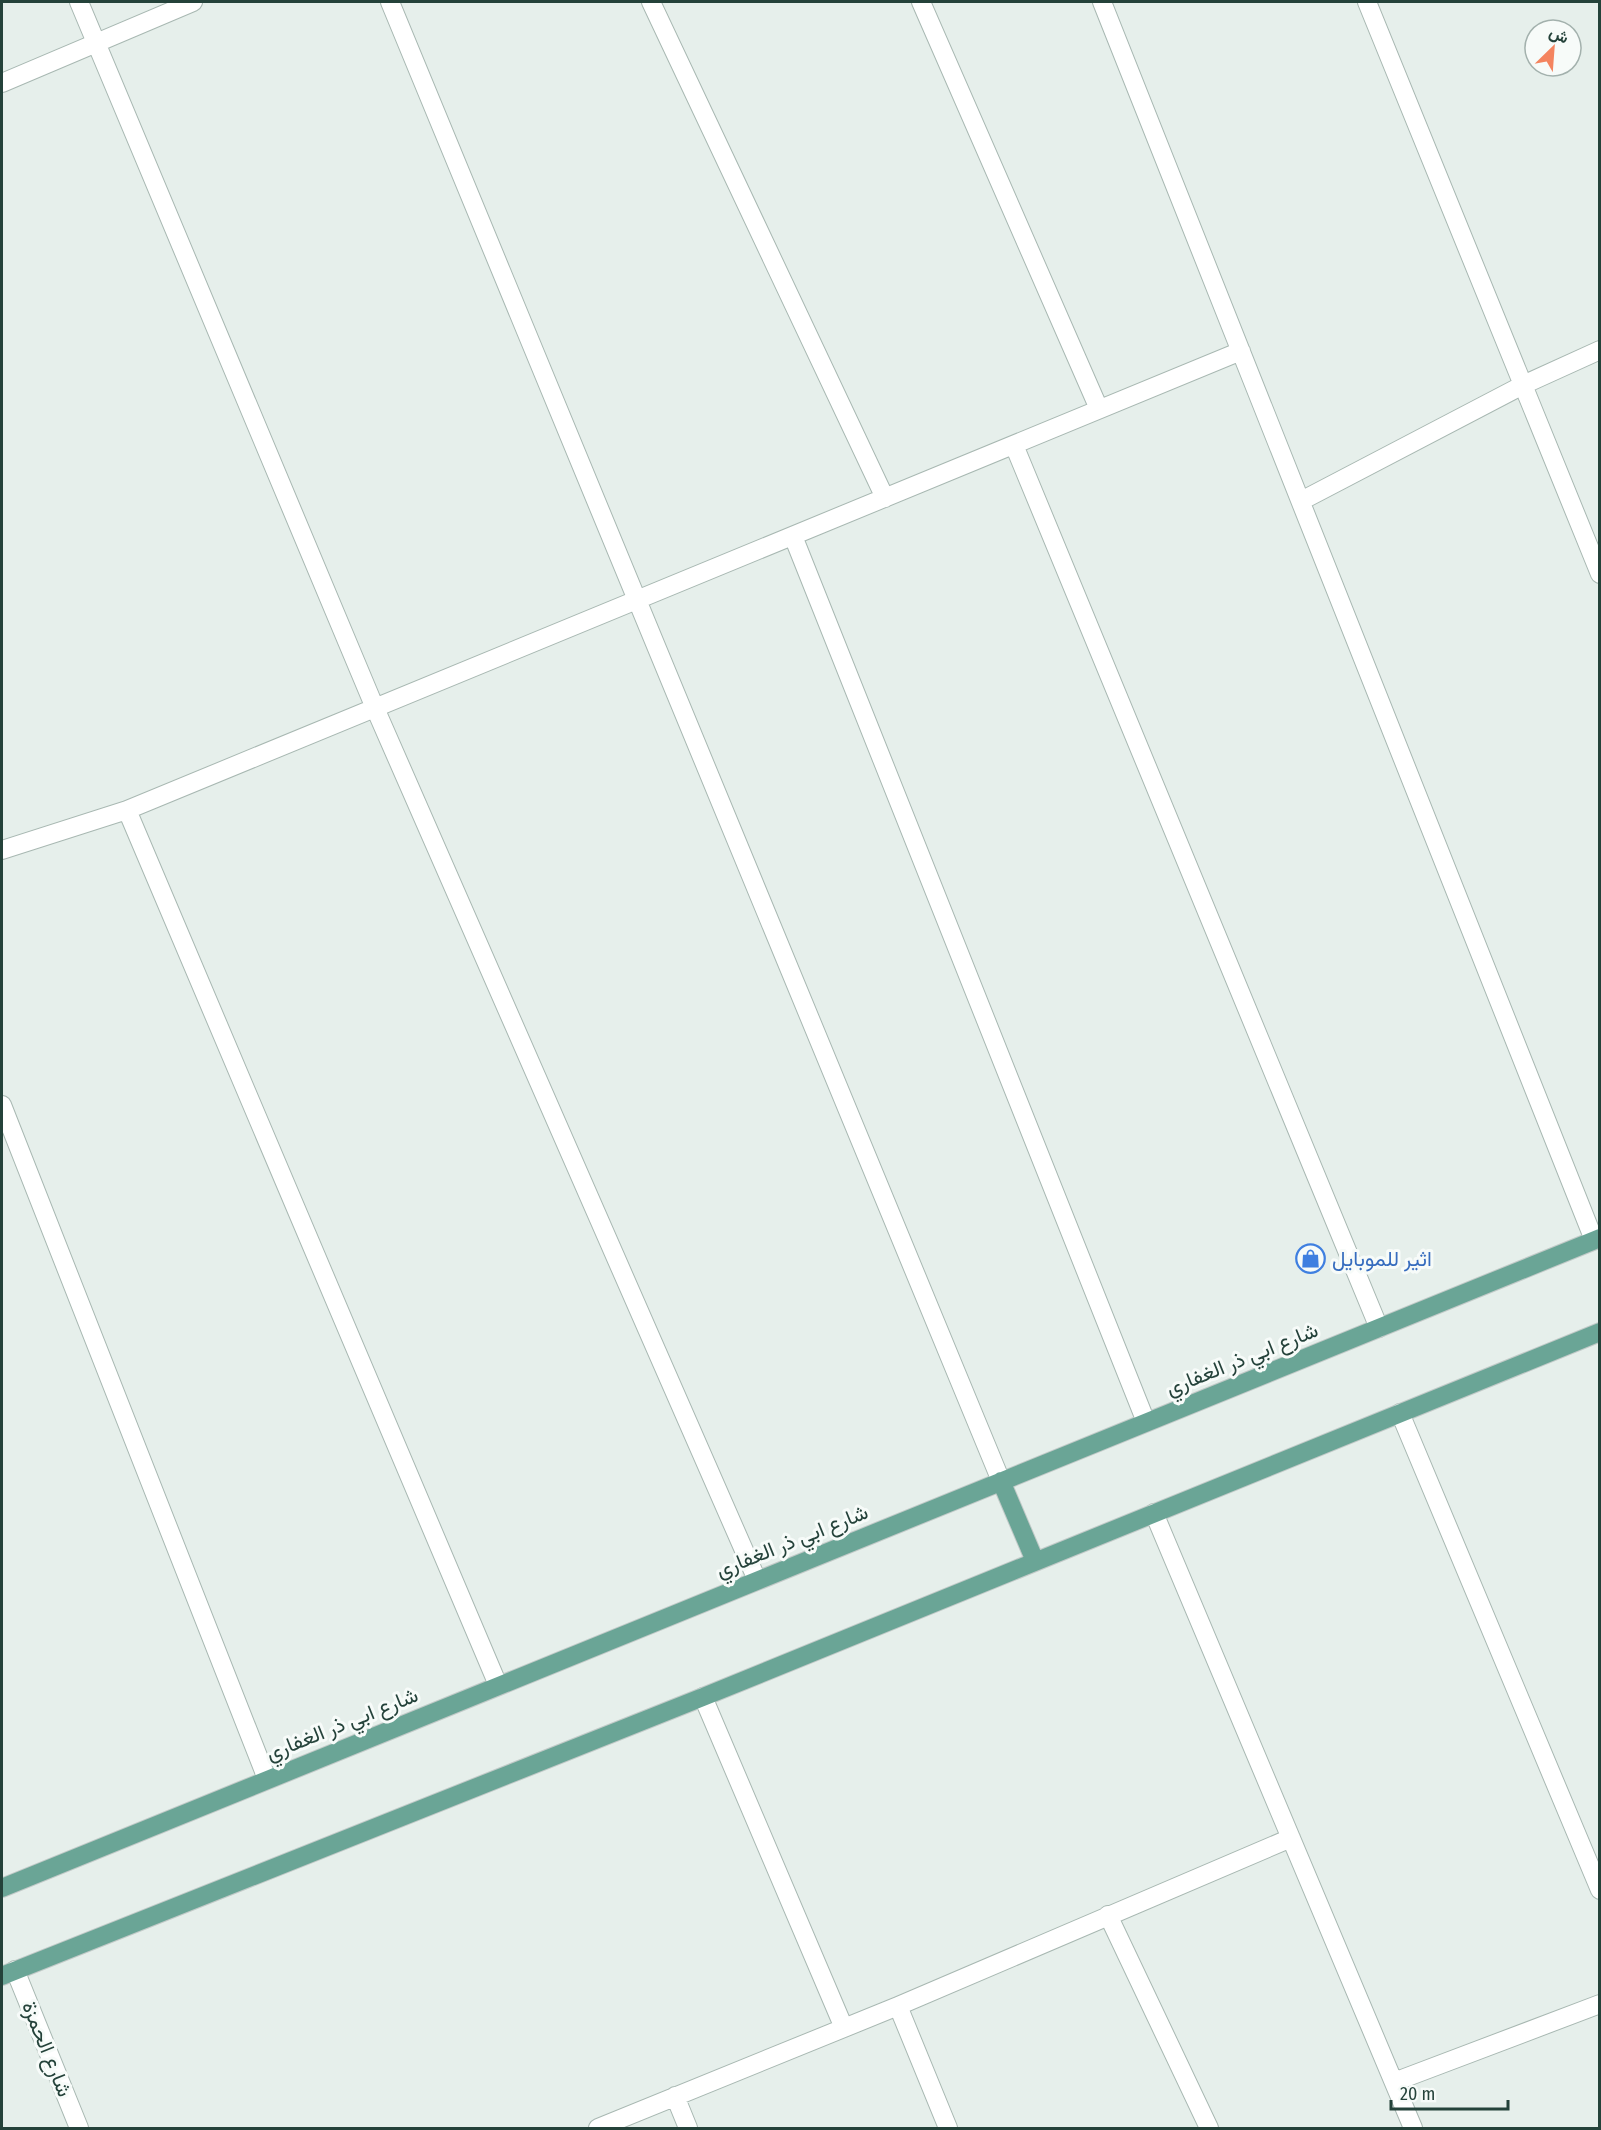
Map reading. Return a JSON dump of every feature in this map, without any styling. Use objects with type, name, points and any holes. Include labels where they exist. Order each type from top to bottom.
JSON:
[{"type":"main road","name":"شارع ابي ذر الغفاري","points":[[2,1888],[1597,1239]]},
{"type":"main road","points":[[8,1973],[703,1697],[1599,1332]]},
{"type":"main road","points":[[1002,1480],[1035,1561]]},
{"type":"street","points":[[79,2],[375,708],[757,1580]]},
{"type":"street","points":[[2,83],[193,2]]},
{"type":"street","points":[[390,2],[1002,1480]]},
{"type":"street","points":[[651,2],[885,498]]},
{"type":"street","points":[[921,2],[1099,409]]},
{"type":"street","points":[[1102,2],[1597,1239]]},
{"type":"street","points":[[1367,2],[1599,574]]},
{"type":"street","points":[[1301,501],[1523,385],[1599,350]]},
{"type":"street","points":[[2,850],[127,810],[1241,351]]},
{"type":"street","points":[[1014,444],[1379,1328]]},
{"type":"street","points":[[792,536],[1146,1422]]},
{"type":"street","points":[[127,810],[498,1685]]},
{"type":"street","points":[[2,1105],[267,1779]]},
{"type":"street","points":[[1400,1413],[1599,1890]]},
{"type":"street","points":[[1154,1513],[1413,2128]]},
{"type":"street","points":[[703,1697],[844,2028]]},
{"type":"street","points":[[598,2128],[898,2006],[1291,1838]]},
{"type":"street","points":[[1108,1915],[1209,2128]]},
{"type":"street","name":"شارع الحمزة","points":[[8,1973],[79,2128]]},
{"type":"street","points":[[1394,2082],[1599,2004]]},
{"type":"street","points":[[898,2006],[948,2128]]},
{"type":"street","points":[[675,2096],[688,2128]]},
{"type":"place","name":"اثير للموبايل","points":[[1311,1259]]}]
